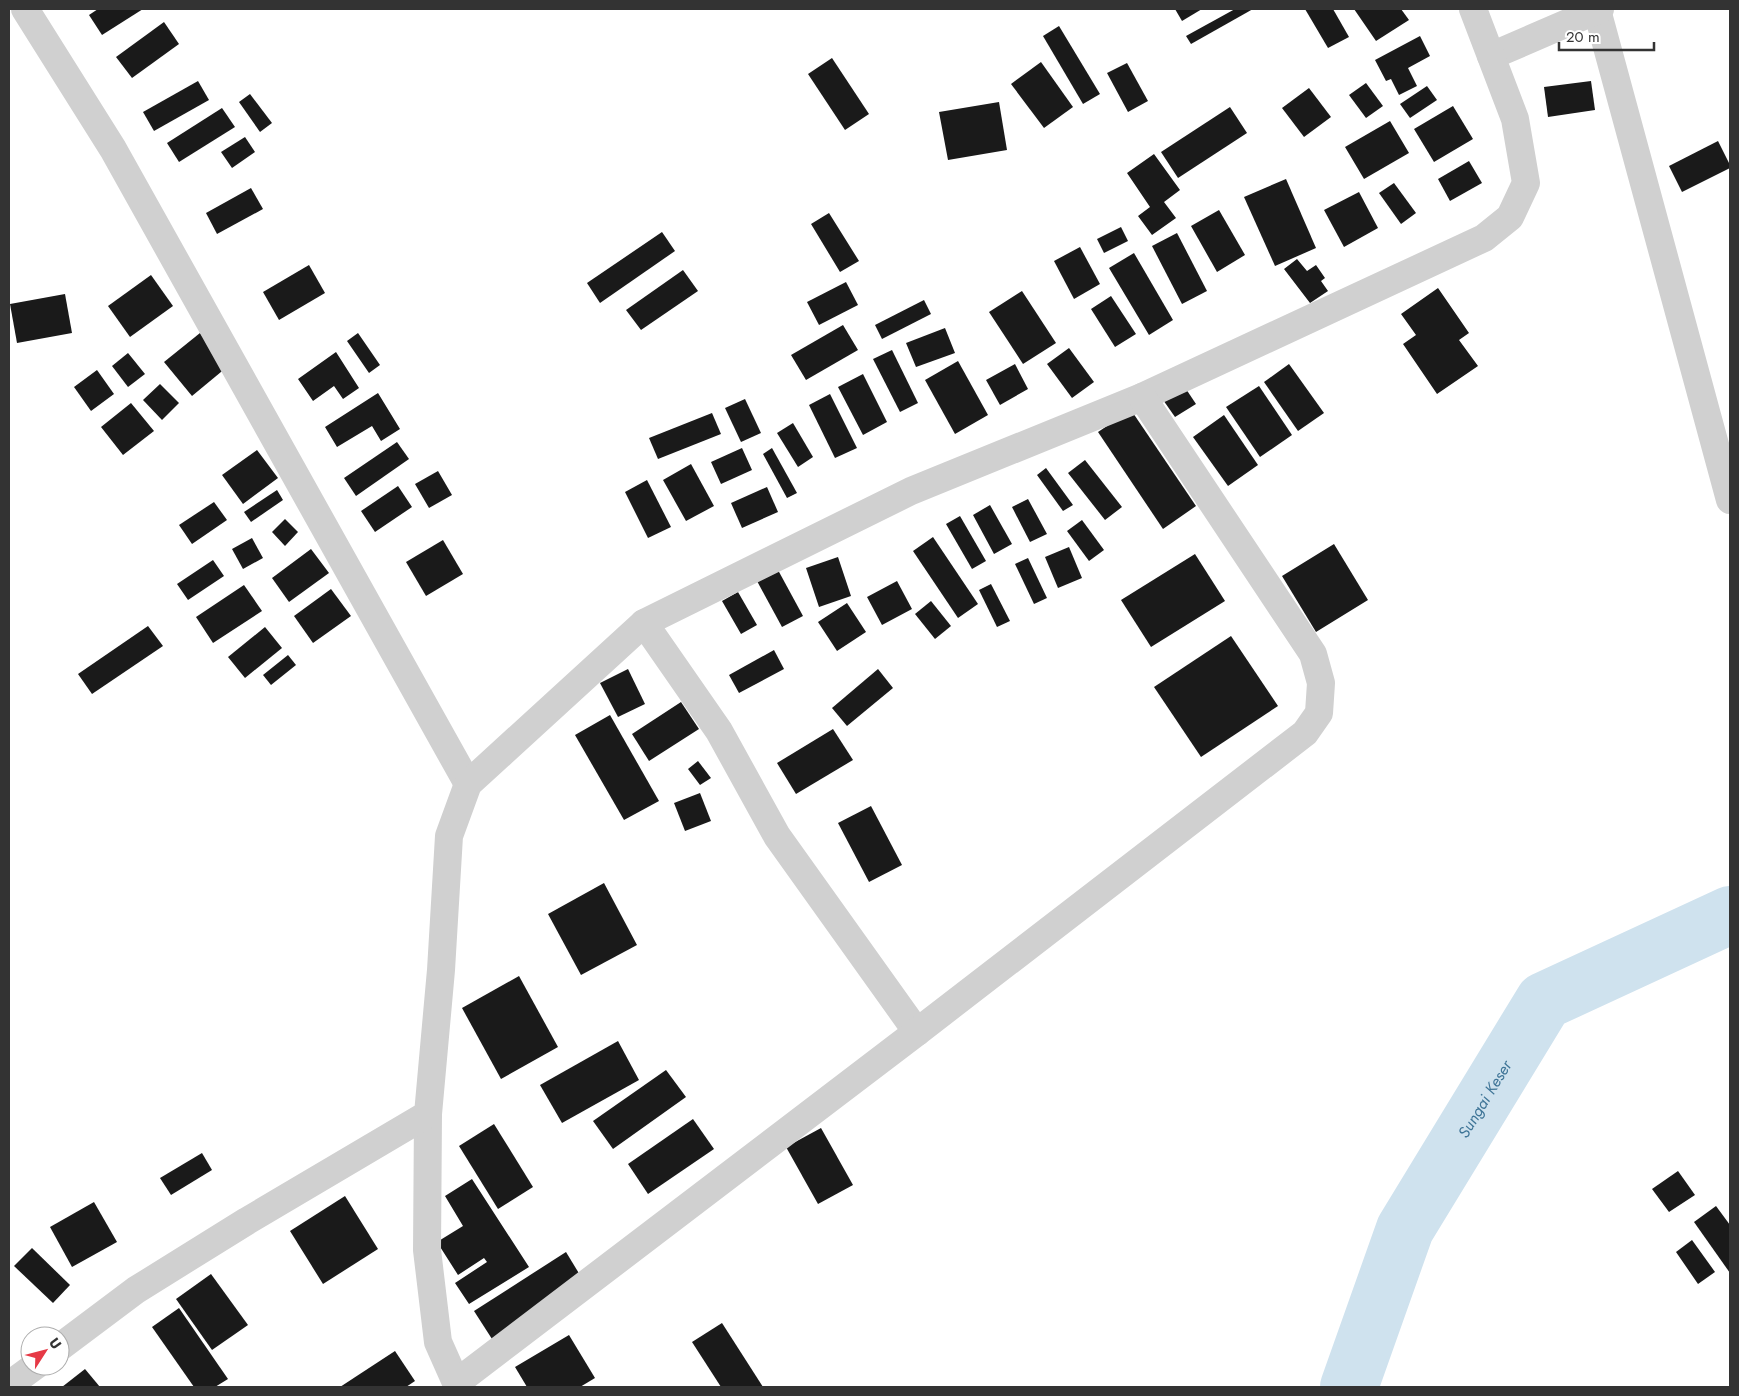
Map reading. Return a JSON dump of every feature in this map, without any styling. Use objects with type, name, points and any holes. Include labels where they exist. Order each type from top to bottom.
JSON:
[{"type":"street","points":[[25,9],[113,149],[468,784]]},
{"type":"street","points":[[1142,396],[1313,654],[1321,683],[1319,713],[1305,733],[457,1385],[438,1342],[427,1250],[428,1114],[449,836],[468,784],[644,623],[911,491],[1142,396],[1484,238],[1510,217],[1526,183],[1515,119],[1473,9]]},
{"type":"street","points":[[1491,56],[1599,9],[1730,500]]},
{"type":"street","points":[[644,623],[719,731],[778,836],[917,1032]]},
{"type":"street","points":[[70,1340],[136,1290],[247,1221],[428,1114]]},
{"type":"street","points":[[9,1386],[22,1376]]},
{"type":"building","points":[[98,9],[143,9],[102,35],[89,15]]},
{"type":"building","points":[[1175,9],[1202,9],[1182,21]]},
{"type":"building","points":[[1235,9],[1253,9],[1191,44],[1186,36]]},
{"type":"building","points":[[1305,9],[1333,9],[1349,37],[1328,48]]},
{"type":"building","points":[[1354,9],[1401,9],[1409,20],[1376,41]]},
{"type":"building","points":[[164,22],[179,44],[132,78],[116,57]]},
{"type":"building","points":[[1059,26],[1100,94],[1083,104],[1043,36]]},
{"type":"building","points":[[1420,36],[1430,56],[1408,68],[1417,86],[1399,95],[1391,79],[1386,81],[1375,60]]},
{"type":"building","points":[[832,58],[869,114],[845,130],[808,74]]},
{"type":"building","points":[[1041,62],[1073,107],[1044,128],[1011,84]]},
{"type":"building","points":[[1127,63],[1148,101],[1128,112],[1107,73]]},
{"type":"building","points":[[198,81],[209,100],[154,131],[143,112]]},
{"type":"building","points":[[1591,81],[1595,110],[1548,117],[1544,87]]},
{"type":"building","points":[[1366,83],[1383,106],[1366,118],[1349,95]]},
{"type":"building","points":[[1427,86],[1437,100],[1410,118],[1400,104]]},
{"type":"building","points":[[1309,88],[1331,117],[1304,137],[1282,108]]},
{"type":"building","points":[[250,94],[272,123],[260,132],[239,102]]},
{"type":"building","points":[[999,102],[1007,150],[948,160],[939,112]]},
{"type":"building","points":[[1453,106],[1473,139],[1434,162],[1414,129]]},
{"type":"building","points":[[1230,107],[1247,133],[1178,178],[1161,152]]},
{"type":"building","points":[[222,108],[235,127],[179,162],[167,143]]},
{"type":"building","points":[[1390,121],[1409,153],[1364,179],[1345,147]]},
{"type":"building","points":[[245,137],[255,152],[232,168],[221,152]]},
{"type":"building","points":[[1718,141],[1730,168],[1682,192],[1669,166]]},
{"type":"building","points":[[1154,154],[1180,190],[1164,202],[1176,218],[1152,235],[1138,216],[1150,207],[1127,173]]},
{"type":"building","points":[[1469,161],[1482,183],[1450,201],[1438,179]]},
{"type":"building","points":[[1286,179],[1316,248],[1275,266],[1244,197]]},
{"type":"building","points":[[1394,183],[1416,213],[1401,224],[1379,193]]},
{"type":"building","points":[[251,188],[263,209],[217,234],[206,213]]},
{"type":"building","points":[[1359,192],[1378,228],[1344,247],[1324,210]]},
{"type":"building","points":[[1219,210],[1245,255],[1217,272],[1191,226]]},
{"type":"building","points":[[829,213],[859,261],[840,272],[811,224]]},
{"type":"building","points":[[1121,227],[1128,241],[1104,253],[1097,239]]},
{"type":"building","points":[[662,232],[675,251],[600,303],[587,283]]},
{"type":"building","points":[[1177,233],[1207,291],[1182,304],[1152,246]]},
{"type":"building","points":[[1080,247],[1100,284],[1074,299],[1054,261]]},
{"type":"building","points":[[1134,253],[1173,320],[1149,335],[1109,268]]},
{"type":"building","points":[[1297,259],[1307,271],[1316,265],[1325,278],[1321,281],[1328,291],[1310,303],[1284,269]]},
{"type":"building","points":[[309,265],[325,293],[279,320],[263,292]]},
{"type":"building","points":[[683,270],[698,291],[641,330],[626,310]]},
{"type":"building","points":[[151,275],[173,306],[130,337],[108,306]]},
{"type":"building","points":[[846,282],[858,305],[819,325],[807,302]]},
{"type":"building","points":[[1438,288],[1469,333],[1459,340],[1478,366],[1437,394],[1403,344],[1416,335],[1401,314]]},
{"type":"building","points":[[1022,291],[1056,343],[1023,364],[989,312]]},
{"type":"building","points":[[65,294],[72,333],[17,343],[10,304]]},
{"type":"building","points":[[1111,296],[1136,334],[1115,347],[1091,309]]},
{"type":"building","points":[[924,300],[931,314],[882,339],[875,325]]},
{"type":"building","points":[[843,325],[858,350],[806,380],[791,355]]},
{"type":"building","points":[[945,328],[955,353],[916,367],[906,343]]},
{"type":"building","points":[[200,333],[227,367],[192,396],[164,362]]},
{"type":"building","points":[[358,333],[380,365],[369,373],[347,341]]},
{"type":"building","points":[[1069,348],[1094,382],[1072,398],[1047,364]]},
{"type":"building","points":[[892,350],[918,403],[900,412],[873,359]]},
{"type":"building","points":[[336,352],[359,388],[343,399],[334,386],[313,401],[298,379]]},
{"type":"building","points":[[128,353],[145,374],[128,387],[112,366]]},
{"type":"building","points":[[958,361],[988,415],[955,434],[925,380]]},
{"type":"building","points":[[1015,364],[1028,389],[1000,405],[986,380]]},
{"type":"building","points":[[1289,364],[1324,413],[1298,431],[1264,382]]},
{"type":"building","points":[[97,370],[114,394],[91,411],[74,387]]},
{"type":"building","points":[[863,374],[887,422],[863,435],[838,387]]},
{"type":"building","points":[[1182,383],[1196,404],[1175,417],[1161,397]]},
{"type":"building","points":[[160,384],[179,403],[162,420],[143,400]]},
{"type":"building","points":[[1259,386],[1292,435],[1260,457],[1226,407]]},
{"type":"building","points":[[378,393],[400,429],[381,441],[372,426],[337,447],[325,427]]},
{"type":"building","points":[[830,394],[857,448],[835,458],[809,405]]},
{"type":"building","points":[[745,399],[761,433],[741,442],[725,408]]},
{"type":"building","points":[[131,403],[154,431],[123,455],[101,427]]},
{"type":"building","points":[[1131,410],[1196,506],[1163,529],[1098,432]]},
{"type":"building","points":[[712,413],[721,434],[658,459],[649,438]]},
{"type":"building","points":[[1224,415],[1258,465],[1228,486],[1193,437]]},
{"type":"building","points":[[793,423],[813,457],[798,467],[777,433]]},
{"type":"building","points":[[397,442],[409,459],[356,496],[344,478]]},
{"type":"building","points":[[742,448],[752,470],[721,484],[711,462]]},
{"type":"building","points":[[772,448],[797,493],[787,498],[763,454]]},
{"type":"building","points":[[257,450],[278,478],[243,504],[222,475]]},
{"type":"building","points":[[1085,460],[1122,507],[1105,520],[1068,473]]},
{"type":"building","points":[[691,464],[714,506],[686,521],[663,480]]},
{"type":"building","points":[[1046,468],[1073,505],[1063,511],[1037,475]]},
{"type":"building","points":[[438,471],[452,495],[429,508],[415,484]]},
{"type":"building","points":[[647,480],[671,527],[648,538],[625,492]]},
{"type":"building","points":[[398,486],[412,507],[375,532],[361,511]]},
{"type":"building","points":[[767,487],[778,512],[742,528],[731,503]]},
{"type":"building","points":[[277,490],[283,500],[251,522],[244,512]]},
{"type":"building","points":[[1028,499],[1047,534],[1030,542],[1012,507]]},
{"type":"building","points":[[214,502],[227,520],[192,544],[179,525]]},
{"type":"building","points":[[990,505],[1012,544],[994,554],[973,515]]},
{"type":"building","points":[[960,516],[986,561],[972,569],[946,524]]},
{"type":"building","points":[[285,519],[298,532],[285,546],[272,532]]},
{"type":"building","points":[[1082,520],[1104,550],[1089,561],[1067,531]]},
{"type":"building","points":[[933,537],[978,604],[958,618],[913,551]]},
{"type":"building","points":[[252,538],[263,558],[243,569],[232,549]]},
{"type":"building","points":[[443,540],[463,574],[426,596],[406,562]]},
{"type":"building","points":[[1334,544],[1368,600],[1316,632],[1282,576]]},
{"type":"building","points":[[1069,547],[1082,578],[1058,588],[1045,557]]},
{"type":"building","points":[[311,549],[329,573],[289,602],[272,578]]},
{"type":"building","points":[[1195,554],[1225,601],[1151,647],[1121,600]]},
{"type":"building","points":[[838,557],[851,596],[819,607],[806,568]]},
{"type":"building","points":[[1028,558],[1047,598],[1034,604],[1015,564]]},
{"type":"building","points":[[213,560],[224,576],[188,600],[177,584]]},
{"type":"building","points":[[778,570],[803,616],[782,627],[757,581]]},
{"type":"building","points":[[897,581],[912,609],[882,625],[867,597]]},
{"type":"building","points":[[991,584],[1010,621],[997,627],[979,590]]},
{"type":"building","points":[[244,585],[262,611],[213,643],[196,617]]},
{"type":"building","points":[[331,589],[351,616],[313,643],[294,616]]},
{"type":"building","points":[[738,592],[757,625],[741,634],[722,601]]},
{"type":"building","points":[[931,601],[951,626],[935,639],[915,614]]},
{"type":"building","points":[[847,603],[866,632],[837,651],[818,622]]},
{"type":"building","points":[[148,626],[163,646],[92,694],[78,674]]},
{"type":"building","points":[[265,627],[282,648],[245,678],[228,657]]},
{"type":"building","points":[[1231,636],[1278,706],[1201,757],[1154,687]]},
{"type":"building","points":[[774,650],[784,669],[739,693],[729,675]]},
{"type":"building","points":[[288,655],[296,665],[271,685],[263,675]]},
{"type":"building","points":[[628,669],[645,704],[618,717],[600,683]]},
{"type":"building","points":[[878,669],[893,688],[847,726],[832,708]]},
{"type":"building","points":[[681,702],[699,729],[649,761],[632,734]]},
{"type":"building","points":[[610,715],[659,801],[624,820],[575,735]]},
{"type":"building","points":[[833,729],[853,760],[796,794],[777,763]]},
{"type":"building","points":[[698,761],[711,778],[700,785],[688,769]]},
{"type":"building","points":[[700,793],[711,821],[685,831],[674,803]]},
{"type":"building","points":[[871,806],[902,865],[869,882],[838,823]]},
{"type":"building","points":[[604,883],[637,945],[581,975],[548,914]]},
{"type":"building","points":[[519,976],[558,1047],[501,1079],[462,1008]]},
{"type":"building","points":[[618,1041],[639,1080],[562,1123],[540,1085]]},
{"type":"building","points":[[666,1070],[686,1097],[613,1149],[593,1121]]},
{"type":"building","points":[[693,1119],[714,1149],[648,1194],[628,1164]]},
{"type":"building","points":[[494,1124],[533,1187],[498,1209],[459,1146]]},
{"type":"building","points":[[821,1128],[853,1185],[818,1204],[786,1147]]},
{"type":"building","points":[[202,1153],[212,1170],[171,1195],[160,1178]]},
{"type":"building","points":[[1678,1171],[1695,1195],[1669,1212],[1652,1189]]},
{"type":"building","points":[[472,1179],[529,1267],[469,1304],[455,1283],[487,1262],[484,1258],[458,1275],[437,1242],[463,1226],[445,1196]]},
{"type":"building","points":[[345,1196],[378,1249],[323,1284],[290,1231]]},
{"type":"building","points":[[94,1202],[117,1242],[72,1267],[50,1227]]},
{"type":"building","points":[[1716,1206],[1730,1225],[1730,1273],[1694,1222]]},
{"type":"building","points":[[1692,1240],[1715,1272],[1698,1284],[1676,1252]]},
{"type":"building","points":[[32,1248],[70,1285],[53,1303],[14,1266]]},
{"type":"building","points":[[566,1252],[583,1280],[492,1339],[474,1311]]},
{"type":"building","points":[[211,1274],[248,1325],[212,1350],[176,1299]]},
{"type":"building","points":[[179,1308],[228,1379],[215,1387],[194,1387],[152,1327]]},
{"type":"building","points":[[722,1323],[763,1387],[721,1387],[692,1342]]},
{"type":"building","points":[[569,1335],[595,1378],[580,1387],[527,1387],[515,1367]]},
{"type":"building","points":[[395,1351],[415,1381],[406,1387],[340,1387]]},
{"type":"building","points":[[85,1369],[100,1387],[62,1387]]},
{"type":"waterway","name":"Sungai Keser","points":[[1349,1387],[1405,1229],[1544,1001],[1730,915]]}]
